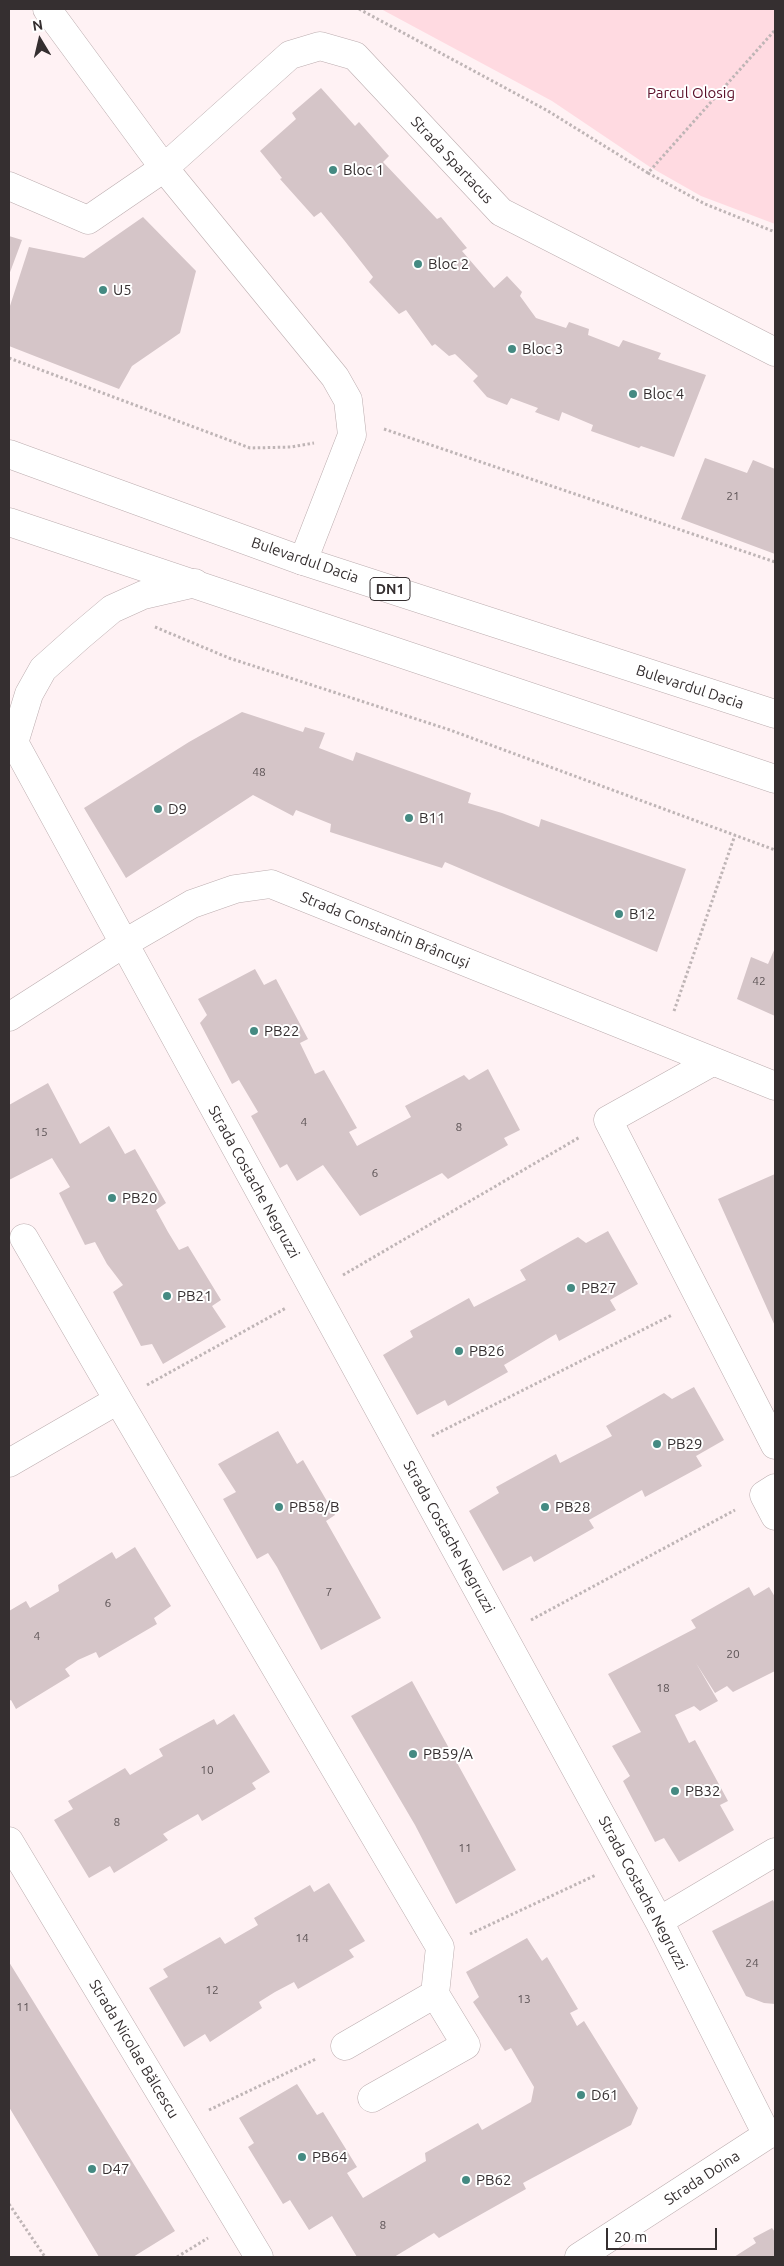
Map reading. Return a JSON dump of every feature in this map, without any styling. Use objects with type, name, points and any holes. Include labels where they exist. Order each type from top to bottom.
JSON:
[{"type":"street","points":[[47,9],[164,168],[335,377],[348,400],[352,436],[303,561]]},
{"type":"street","name":"Strada Spartacus","points":[[9,186],[88,220],[164,168],[290,55],[320,46],[354,56],[501,212],[775,352]]},
{"type":"street","name":"Bulevardul Dacia","points":[[9,454],[303,561],[775,714]]},
{"type":"street","points":[[9,522],[775,779]]},
{"type":"street","points":[[123,944],[12,738],[29,694],[43,669],[112,609],[143,595],[195,583]]},
{"type":"street","name":"Strada Constantin Brâncuși","points":[[9,1017],[123,944],[192,904],[235,889],[271,884],[775,1086]]},
{"type":"street","name":"Strada Costache Negruzzi","points":[[123,944],[403,1451],[659,1921],[771,2134]]},
{"type":"street","points":[[712,1062],[608,1120],[700,1302],[768,1415],[775,1445]]},
{"type":"street","points":[[24,1238],[440,1948],[435,1994],[466,2045],[372,2098]]},
{"type":"street","points":[[9,1463],[118,1400]]},
{"type":"street","name":"Strada Nicolae Bălcescu","points":[[9,1840],[259,2257]]},
{"type":"street","points":[[659,1921],[775,1852]]},
{"type":"street","points":[[345,2046],[435,1994]]},
{"type":"street","name":"Strada Doina","points":[[579,2257],[771,2134]]},
{"type":"path","points":[[358,9],[548,111],[648,173],[705,204],[775,232]]},
{"type":"path","points":[[648,173],[775,30]]},
{"type":"path","points":[[9,358],[250,448],[291,447],[384,429],[775,562]]},
{"type":"path","points":[[112,609],[229,658],[450,730],[775,850]]},
{"type":"path","points":[[663,1042],[735,835]]},
{"type":"path","points":[[118,1400],[315,1292],[608,1120]]},
{"type":"path","points":[[403,1451],[700,1302]]},
{"type":"path","points":[[503,1636],[771,1500]]},
{"type":"path","points":[[440,1948],[626,1861]]},
{"type":"path","points":[[179,2124],[345,2046]]},
{"type":"path","points":[[9,2204],[45,2257]]},
{"type":"green space","name":"Parcul Olosig","points":[[381,9],[775,9],[775,224],[701,196],[650,167],[552,101]]},
{"type":"building","points":[[321,88],[355,126],[359,122],[389,156],[383,162],[437,219],[441,217],[467,248],[462,251],[494,288],[507,276],[522,292],[520,296],[536,318],[566,328],[569,322],[589,329],[588,335],[619,347],[623,340],[661,353],[658,359],[706,375],[674,457],[641,446],[639,448],[591,431],[593,425],[562,412],[559,421],[535,412],[538,408],[511,398],[507,405],[487,397],[473,381],[478,376],[455,354],[449,356],[435,344],[432,346],[406,310],[399,314],[369,282],[373,277],[321,212],[314,217],[280,179],[282,178],[260,151],[296,119],[292,113]]},
{"type":"building","name":"U5","points":[[143,217],[196,271],[180,333],[132,366],[119,389],[9,346],[9,309],[29,247],[84,258]]},
{"type":"building","points":[[9,236],[22,240],[9,275]]},
{"type":"building","points":[[705,458],[747,473],[753,460],[775,469],[775,554],[681,519]]},
{"type":"building","points":[[242,712],[303,732],[305,727],[325,733],[319,748],[353,761],[356,752],[471,793],[468,803],[539,827],[541,819],[686,869],[657,952],[445,862],[442,868],[330,832],[331,824],[296,810],[293,816],[253,795],[126,878],[84,808],[189,742]]},
{"type":"building","points":[[775,948],[775,1016],[737,999],[751,957],[768,964]]},
{"type":"building","points":[[255,969],[264,985],[276,979],[308,1039],[300,1043],[315,1074],[324,1070],[357,1128],[349,1132],[357,1146],[411,1117],[405,1106],[464,1075],[469,1080],[488,1069],[520,1130],[504,1138],[508,1145],[448,1179],[442,1173],[360,1216],[323,1165],[297,1181],[287,1164],[280,1168],[251,1116],[258,1112],[239,1080],[232,1084],[200,1023],[207,1015],[198,999]]},
{"type":"building","points":[[48,1083],[80,1144],[109,1126],[125,1154],[135,1149],[166,1203],[156,1210],[168,1232],[179,1250],[188,1246],[221,1300],[212,1306],[226,1327],[163,1364],[152,1344],[141,1346],[113,1292],[123,1285],[107,1264],[95,1242],[85,1245],[59,1193],[70,1187],[52,1158],[9,1180],[9,1105]]},
{"type":"building","points":[[775,1174],[775,1326],[718,1199]]},
{"type":"building","points":[[608,1231],[638,1284],[610,1300],[616,1310],[559,1341],[556,1334],[504,1365],[508,1372],[448,1406],[445,1400],[417,1415],[383,1355],[413,1337],[410,1331],[469,1298],[474,1307],[526,1280],[520,1270],[578,1237],[586,1243]]},
{"type":"building","points":[[694,1387],[724,1440],[696,1456],[702,1466],[645,1497],[642,1490],[589,1520],[594,1528],[534,1562],[531,1556],[503,1571],[469,1511],[499,1493],[496,1487],[556,1454],[560,1463],[612,1436],[606,1426],[664,1393],[672,1399]]},
{"type":"building","points":[[278,1431],[297,1464],[303,1460],[335,1515],[326,1521],[381,1618],[321,1650],[268,1553],[257,1559],[223,1499],[236,1492],[218,1464]]},
{"type":"building","points":[[135,1547],[171,1606],[154,1618],[157,1624],[99,1658],[96,1652],[78,1660],[65,1669],[70,1676],[16,1709],[11,1700],[9,1701],[9,1611],[26,1601],[30,1608],[59,1591],[58,1585],[112,1552],[116,1559]]},
{"type":"building","points":[[749,1587],[754,1596],[769,1587],[775,1597],[775,1671],[733,1692],[727,1686],[715,1693],[696,1663],[718,1701],[700,1711],[694,1706],[675,1715],[689,1743],[695,1740],[728,1801],[720,1805],[734,1830],[679,1862],[664,1838],[655,1842],[623,1781],[630,1776],[612,1746],[641,1732],[608,1674],[696,1628],[691,1620]]},
{"type":"building","points":[[412,1681],[516,1870],[456,1904],[415,1825],[351,1716]]},
{"type":"building","points":[[234,1714],[270,1772],[252,1783],[256,1789],[202,1821],[198,1814],[163,1834],[168,1840],[114,1873],[110,1866],[89,1878],[54,1820],[73,1809],[68,1801],[125,1768],[130,1775],[163,1756],[159,1749],[214,1719],[217,1725]]},
{"type":"building","points":[[329,1883],[365,1941],[349,1950],[354,1957],[298,1989],[294,1982],[275,1992],[259,2002],[262,2008],[210,2042],[205,2034],[184,2047],[149,1988],[168,1977],[163,1969],[220,1937],[225,1944],[258,1925],[254,1918],[310,1885],[314,1892]]},
{"type":"building","points":[[773,1900],[775,1904],[775,2004],[764,2003],[746,1996],[712,1931]]},
{"type":"building","points":[[527,1938],[542,1961],[547,1957],[578,2009],[570,2013],[577,2026],[584,2021],[638,2108],[631,2125],[523,2183],[526,2189],[439,2238],[434,2233],[394,2257],[357,2257],[332,2216],[309,2230],[290,2200],[283,2204],[248,2147],[254,2143],[239,2118],[297,2084],[317,2115],[323,2112],[357,2167],[347,2173],[363,2198],[426,2161],[425,2153],[478,2123],[482,2130],[531,2102],[534,2087],[511,2048],[505,2051],[473,2002],[479,1997],[466,1972]]},
{"type":"building","name":"D47","points":[[9,1962],[175,2231],[133,2257],[99,2257],[9,2107]]},
{"type":"building","points":[[772,2228],[775,2232],[775,2257],[734,2257],[756,2243],[753,2238]]},
{"type":"place","name":"Bloc 1","points":[[333,170]]},
{"type":"place","name":"Bloc 2","points":[[418,264]]},
{"type":"place","name":"U5","points":[[103,290]]},
{"type":"place","name":"Bloc 3","points":[[512,349]]},
{"type":"place","name":"Bloc 4","points":[[633,394]]},
{"type":"place","name":"D9","points":[[158,809]]},
{"type":"place","name":"B11","points":[[409,818]]},
{"type":"place","name":"B12","points":[[619,914]]},
{"type":"place","name":"PB22","points":[[254,1031]]},
{"type":"place","name":"PB20","points":[[112,1198]]},
{"type":"place","name":"PB27","points":[[571,1288]]},
{"type":"place","name":"PB21","points":[[167,1296]]},
{"type":"place","name":"PB26","points":[[459,1351]]},
{"type":"place","name":"PB29","points":[[657,1444]]},
{"type":"place","name":"PB58/B","points":[[279,1507]]},
{"type":"place","name":"PB28","points":[[545,1507]]},
{"type":"place","name":"PB59/A","points":[[413,1754]]},
{"type":"place","name":"PB32","points":[[675,1791]]},
{"type":"place","name":"D61","points":[[581,2095]]},
{"type":"place","name":"PB64","points":[[302,2157]]},
{"type":"place","name":"D47","points":[[92,2169]]},
{"type":"place","name":"PB62","points":[[466,2180]]}]
